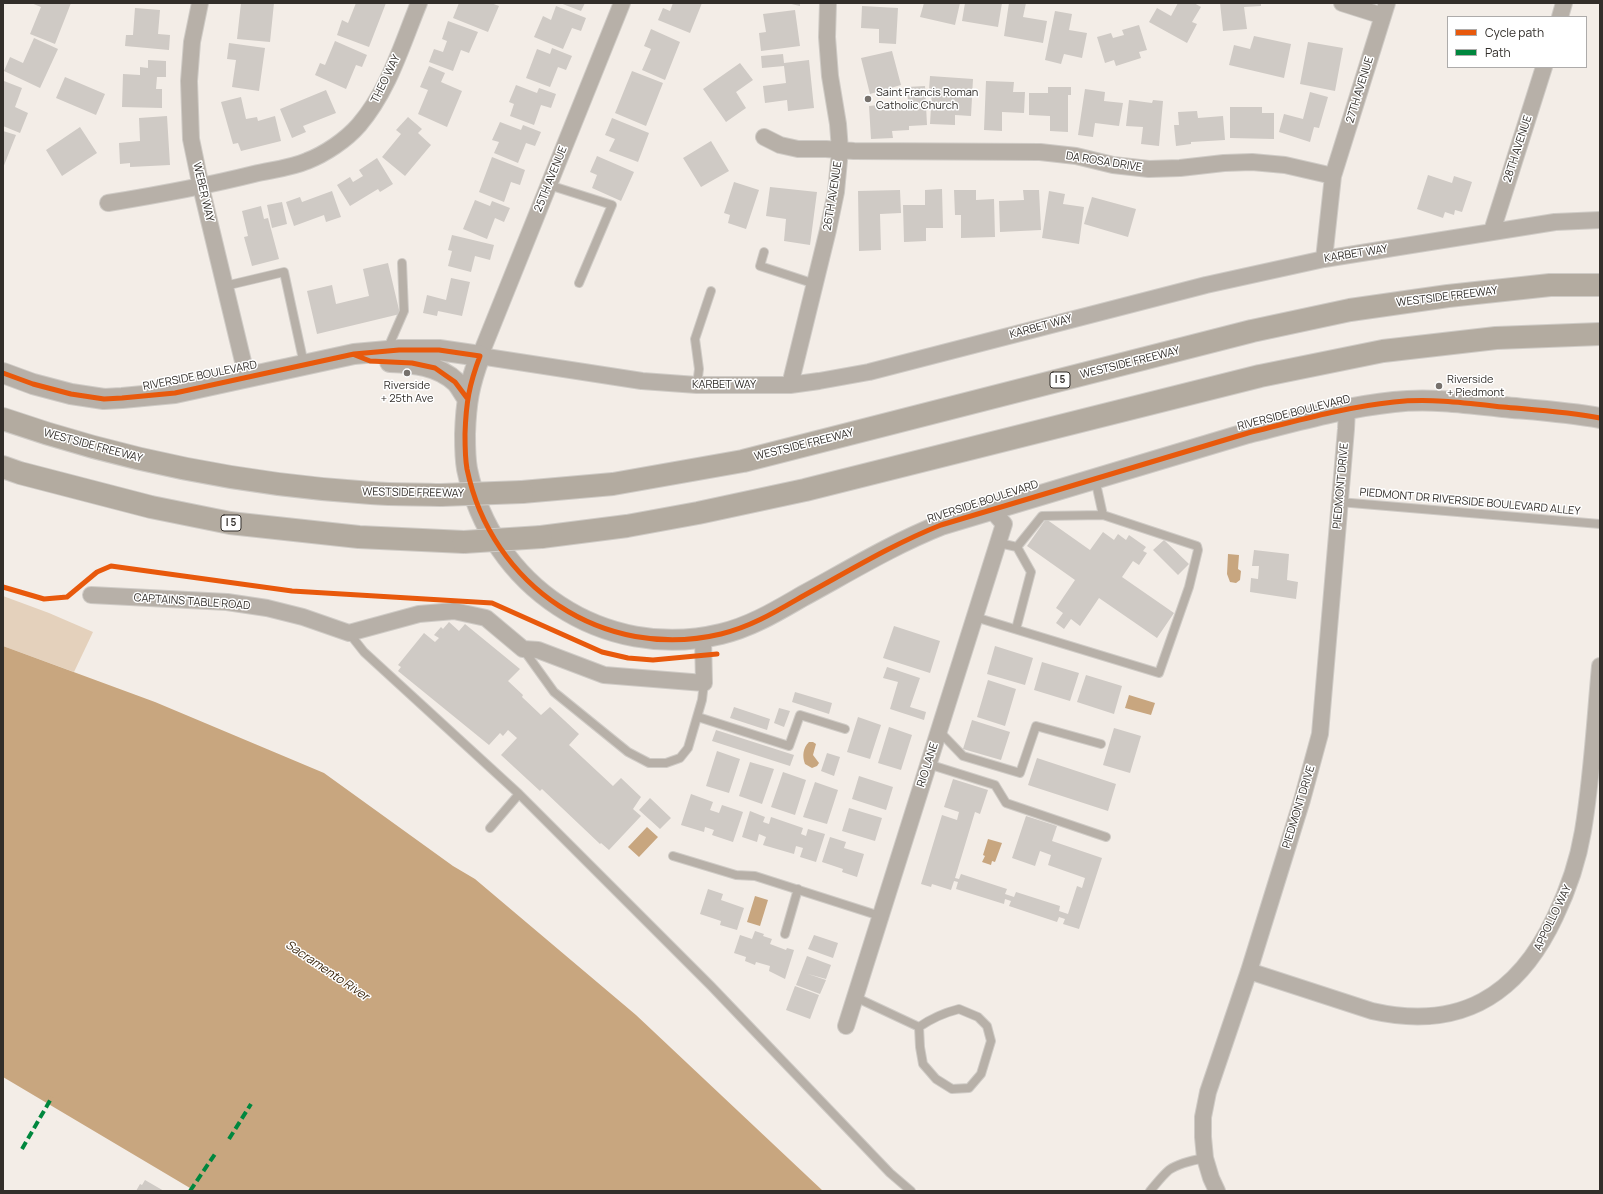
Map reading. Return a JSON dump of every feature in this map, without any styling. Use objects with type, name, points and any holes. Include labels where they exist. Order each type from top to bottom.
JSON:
[{"type":"highway","name":"WESTSIDE FREEWAY","points":[[3,419],[46,434],[153,462],[262,482],[371,493],[441,495],[522,492],[614,484],[744,461],[1244,333],[1350,310],[1448,296],[1550,285],[1600,285]]},
{"type":"highway","name":"I 5","points":[[3,467],[20,473],[151,507],[230,523],[359,537],[464,542],[541,537],[627,526],[698,513],[805,490],[1260,376],[1383,351],[1496,338],[1600,334]]},
{"type":"street","name":"WEBER WAY","points":[[200,3],[192,42],[189,81],[191,139],[201,187],[247,378]]},
{"type":"street","name":"THEO WAY","points":[[108,203],[201,187],[306,161],[344,139],[358,126],[373,106],[385,85],[419,3]]},
{"type":"street","name":"25TH AVENUE","points":[[480,356],[622,3]]},
{"type":"street","name":"26TH AVENUE","points":[[790,385],[834,199],[840,150],[838,124],[830,76],[828,3]]},
{"type":"street","points":[[1342,3],[1385,10]]},
{"type":"street","points":[[1560,16],[1564,3]]},
{"type":"street","name":"27TH AVENUE","points":[[1333,176],[1385,10]]},
{"type":"street","name":"28TH AVENUE","points":[[1492,231],[1544,68]]},
{"type":"street","name":"DA ROSA DRIVE","points":[[764,137],[780,145],[798,149],[861,151],[1040,152],[1076,156],[1113,165],[1149,169],[1252,162],[1285,166],[1333,176]]},
{"type":"street","points":[[1324,259],[1333,176]]},
{"type":"street","name":"KARBET WAY","points":[[480,356],[642,381],[697,385],[790,385],[870,372],[1206,285],[1324,259],[1555,222],[1600,220]]},
{"type":"street","name":"RIVERSIDE BOULEVARD","points":[[3,373],[59,391],[104,399],[157,396],[354,354],[387,351],[439,350],[480,356],[472,377],[467,398],[465,452],[467,470],[481,513],[490,531],[512,565],[526,580],[550,601],[565,610],[601,627],[621,633],[652,638],[682,639],[703,637],[732,631],[755,622],[921,533],[941,524],[1248,433],[1346,409],[1416,400],[1446,401],[1578,414],[1600,418]]},
{"type":"street","points":[[354,354],[370,361],[412,363],[435,368],[456,382],[467,398]]},
{"type":"street","name":"PIEDMONT DRIVE","points":[[1217,1191],[1211,1178],[1203,1137],[1203,1117],[1208,1092],[1249,971],[1302,800],[1320,734],[1346,429],[1346,409]]},
{"type":"street","name":"RIO LANE","points":[[846,1026],[999,543],[1004,524],[992,509]]},
{"type":"street","name":"CAPTAINS TABLE ROAD","points":[[91,595],[227,602],[259,607],[303,617],[349,633]]},
{"type":"street","points":[[349,633],[419,614],[454,611],[486,618],[523,649],[538,650],[604,676],[704,683],[703,637]]},
{"type":"street","name":"APPOLLO WAY","points":[[1249,971],[1372,1011],[1392,1016],[1417,1018],[1432,1017],[1462,1010],[1492,996],[1504,987],[1526,966],[1547,934],[1564,898],[1574,871],[1585,820],[1600,666]]},
{"type":"lane","points":[[549,185],[612,206],[579,283]]},
{"type":"lane","points":[[764,252],[760,266],[815,284]]},
{"type":"lane","points":[[387,351],[404,311],[402,263]]},
{"type":"lane","points":[[225,286],[284,272],[304,364]]},
{"type":"lane","points":[[697,385],[699,369],[695,339],[711,291]]},
{"type":"lane","points":[[1095,479],[1102,515]]},
{"type":"lane","name":"PIEDMONT DR RIVERSIDE BOULEVARD ALLEY","points":[[1339,502],[1600,524]]},
{"type":"lane","points":[[975,616],[1159,673],[1189,587],[1198,550],[1197,546],[1102,515],[1042,516],[1017,547]]},
{"type":"lane","points":[[999,543],[1017,547],[1031,572],[1016,629]]},
{"type":"lane","points":[[349,633],[364,652],[519,794],[711,986],[890,1173],[911,1191]]},
{"type":"lane","points":[[523,649],[554,692],[628,752],[649,763],[666,763],[680,758],[688,748],[698,717],[704,683]]},
{"type":"lane","points":[[698,717],[789,746],[800,715],[845,729]]},
{"type":"lane","points":[[939,731],[963,756],[1020,773],[1036,726],[1101,744]]},
{"type":"lane","points":[[928,764],[995,785],[1006,803],[1106,837]]},
{"type":"lane","points":[[490,828],[519,794]]},
{"type":"lane","points":[[673,856],[736,875],[755,876],[880,916]]},
{"type":"lane","points":[[785,934],[798,889]]},
{"type":"lane","points":[[855,997],[919,1027]]},
{"type":"lane","points":[[959,1009],[978,1017],[987,1026],[991,1041],[989,1048],[981,1074],[969,1088],[952,1089],[936,1079],[923,1064],[920,1048],[919,1027],[934,1016],[959,1009]]},
{"type":"lane","points":[[1150,1191],[1162,1176],[1171,1169],[1189,1162],[1206,1158]]},
{"type":"shaded area","points":[[3,596],[49,613],[93,632],[74,672],[3,646]]},
{"type":"water","points":[[1228,554],[1239,555],[1238,569],[1241,571],[1240,580],[1236,583],[1230,582],[1227,574]]},
{"type":"water","name":"Sacramento River","points":[[3,646],[155,702],[324,773],[453,866],[475,879],[636,1015],[823,1191],[195,1191],[3,1077]]},
{"type":"water","points":[[1129,695],[1155,703],[1151,715],[1125,708]]},
{"type":"water","points":[[809,742],[816,744],[813,755],[819,763],[817,766],[812,768],[805,764],[804,758],[804,749]]},
{"type":"water","points":[[647,827],[658,837],[639,857],[628,847]]},
{"type":"water","points":[[988,839],[1002,843],[995,862],[992,861],[991,865],[982,862],[985,856],[983,855]]},
{"type":"water","points":[[755,896],[768,900],[760,926],[747,922]]},
{"type":"building","points":[[31,3],[71,3],[55,44],[30,34],[41,7]]},
{"type":"building","points":[[241,3],[274,3],[270,42],[237,39]]},
{"type":"building","points":[[356,3],[386,3],[369,47],[337,35],[342,20],[348,23]]},
{"type":"building","points":[[459,3],[491,3],[499,6],[488,32],[453,18]]},
{"type":"building","points":[[560,3],[585,3],[581,11]]},
{"type":"building","points":[[673,3],[702,3],[690,33],[658,20],[663,8],[670,11]]},
{"type":"building","points":[[787,3],[800,3],[800,6]]},
{"type":"building","points":[[924,3],[960,3],[955,25],[920,17]]},
{"type":"building","points":[[965,3],[1002,3],[998,27],[962,21]]},
{"type":"building","points":[[1009,3],[1026,3],[1023,17],[1047,21],[1043,43],[1004,36]]},
{"type":"building","points":[[1178,3],[1194,3],[1201,7],[1192,22],[1197,24],[1187,43],[1149,22],[1157,8],[1171,16]]},
{"type":"building","points":[[1220,3],[1261,3],[1261,6],[1244,7],[1247,29],[1223,31]]},
{"type":"building","points":[[556,6],[586,18],[581,31],[572,28],[563,49],[534,37],[543,16],[551,20]]},
{"type":"building","points":[[862,6],[898,8],[896,44],[879,43],[879,29],[861,28]]},
{"type":"building","points":[[135,8],[160,10],[158,34],[170,35],[169,50],[125,46],[126,35],[133,35]]},
{"type":"building","points":[[795,10],[800,46],[761,51],[759,33],[766,32],[763,14]]},
{"type":"building","points":[[1055,11],[1072,14],[1069,30],[1087,33],[1082,58],[1064,54],[1061,64],[1045,60]]},
{"type":"building","points":[[448,21],[478,32],[469,53],[461,50],[453,71],[429,62],[434,49],[443,52],[447,41],[442,39]]},
{"type":"building","points":[[1139,25],[1147,50],[1139,52],[1141,58],[1116,66],[1114,60],[1105,63],[1097,37],[1111,33],[1113,38],[1124,35],[1122,30]]},
{"type":"building","points":[[651,29],[680,42],[665,80],[642,70],[651,49],[644,46]]},
{"type":"building","points":[[1254,36],[1291,44],[1284,78],[1229,65],[1234,45],[1250,49]]},
{"type":"building","points":[[34,38],[58,49],[40,88],[4,71],[10,57],[23,63]]},
{"type":"building","points":[[335,41],[367,55],[362,67],[356,65],[346,89],[315,75],[320,63],[325,65]]},
{"type":"building","points":[[1308,42],[1343,48],[1335,91],[1300,84]]},
{"type":"building","points":[[229,43],[265,48],[259,91],[232,87],[236,60],[227,59]]},
{"type":"building","points":[[552,48],[572,56],[566,70],[558,67],[550,87],[526,78],[537,49],[550,54]]},
{"type":"building","points":[[892,51],[901,85],[870,94],[861,58]]},
{"type":"building","points":[[783,54],[784,63],[809,60],[814,108],[788,111],[787,100],[765,103],[763,86],[786,83],[784,66],[762,68],[761,56]]},
{"type":"building","points":[[148,60],[166,61],[166,77],[157,77],[156,89],[162,89],[162,108],[122,107],[123,74],[140,75],[140,67],[148,68]]},
{"type":"building","points":[[740,63],[753,80],[736,92],[746,108],[726,122],[703,89]]},
{"type":"building","points":[[429,66],[445,73],[441,82],[462,91],[447,127],[418,114],[428,90],[420,87]]},
{"type":"building","points":[[632,71],[663,83],[646,126],[615,113]]},
{"type":"building","points":[[930,76],[973,79],[971,116],[955,115],[955,125],[930,124],[932,90],[929,90]]},
{"type":"building","points":[[65,77],[105,94],[96,115],[56,98]]},
{"type":"building","points":[[4,81],[22,88],[15,107],[28,113],[20,133],[3,126]]},
{"type":"building","points":[[986,81],[1014,82],[1013,92],[1025,92],[1024,113],[1002,112],[1002,131],[984,130]]},
{"type":"building","points":[[516,85],[537,93],[539,88],[556,94],[551,108],[541,105],[534,125],[510,116],[514,104],[509,102]]},
{"type":"building","points":[[925,86],[927,125],[909,126],[909,130],[892,131],[893,138],[871,139],[869,106],[908,102],[907,87]]},
{"type":"building","points":[[1048,87],[1071,87],[1071,95],[1068,95],[1068,132],[1050,131],[1050,116],[1029,115],[1029,93],[1048,93]]},
{"type":"building","points":[[1085,89],[1105,92],[1104,101],[1123,103],[1119,126],[1095,123],[1093,137],[1078,135]]},
{"type":"building","points":[[326,90],[336,113],[303,126],[306,132],[292,138],[280,109]]},
{"type":"building","points":[[1310,92],[1328,97],[1319,128],[1314,127],[1310,142],[1279,132],[1284,114],[1303,119]]},
{"type":"building","points":[[241,97],[246,119],[257,117],[258,121],[275,116],[281,141],[241,151],[238,143],[233,144],[221,102]]},
{"type":"building","points":[[1129,100],[1152,103],[1153,100],[1163,101],[1159,146],[1141,144],[1143,127],[1126,126]]},
{"type":"building","points":[[1230,107],[1262,107],[1262,113],[1274,113],[1274,139],[1230,138]]},
{"type":"building","points":[[1197,111],[1198,118],[1223,116],[1225,140],[1191,142],[1191,144],[1176,146],[1174,125],[1179,125],[1178,112]]},
{"type":"building","points":[[167,116],[170,165],[130,167],[130,163],[120,164],[119,143],[140,141],[139,118]]},
{"type":"building","points":[[408,117],[422,129],[418,133],[431,145],[405,176],[382,157],[401,134],[396,130]]},
{"type":"building","points":[[612,118],[649,133],[638,162],[609,151],[615,139],[605,135]]},
{"type":"building","points":[[500,122],[521,130],[523,125],[541,132],[535,146],[526,143],[518,163],[494,153],[499,142],[492,140]]},
{"type":"building","points":[[80,127],[97,153],[62,176],[46,150]]},
{"type":"building","points":[[3,131],[16,135],[3,168]]},
{"type":"building","points":[[711,141],[729,171],[701,187],[683,158]]},
{"type":"building","points":[[597,156],[634,172],[621,201],[592,188],[597,175],[590,172]]},
{"type":"building","points":[[492,157],[525,170],[520,185],[511,182],[504,202],[479,192]]},
{"type":"building","points":[[377,158],[393,184],[380,192],[378,189],[350,206],[337,185],[350,177],[353,182],[363,176],[359,170]]},
{"type":"building","points":[[1428,175],[1452,183],[1454,176],[1472,182],[1462,212],[1455,210],[1454,215],[1445,212],[1443,218],[1417,209]]},
{"type":"building","points":[[734,182],[759,190],[746,229],[728,223],[730,215],[724,213]]},
{"type":"building","points":[[770,187],[817,192],[810,245],[784,241],[786,219],[766,216]]},
{"type":"building","points":[[942,189],[943,228],[926,228],[926,241],[904,242],[903,205],[925,205],[925,190]]},
{"type":"building","points":[[900,190],[901,213],[880,214],[881,250],[859,251],[858,191]]},
{"type":"building","points":[[954,190],[976,190],[976,200],[994,199],[995,237],[961,238],[961,215],[955,215]]},
{"type":"building","points":[[1023,190],[1039,190],[1041,230],[1000,232],[999,201],[1024,200]]},
{"type":"building","points":[[332,191],[341,217],[326,222],[324,215],[294,226],[286,202],[300,197],[302,202]]},
{"type":"building","points":[[1049,191],[1065,194],[1063,204],[1084,207],[1079,244],[1042,238]]},
{"type":"building","points":[[1092,197],[1136,209],[1128,237],[1084,224]]},
{"type":"building","points":[[475,200],[490,206],[492,201],[510,208],[504,222],[495,218],[487,239],[463,229]]},
{"type":"building","points":[[282,202],[287,224],[272,228],[267,205]]},
{"type":"building","points":[[261,206],[264,219],[268,218],[279,259],[252,266],[244,237],[248,236],[242,211]]},
{"type":"building","points":[[452,235],[494,245],[490,260],[475,256],[471,272],[448,266],[452,251],[448,250]]},
{"type":"building","points":[[388,263],[400,314],[317,334],[307,291],[332,285],[336,304],[369,296],[363,269]]},
{"type":"building","points":[[451,278],[470,282],[462,316],[438,311],[437,316],[423,313],[427,295],[446,300]]},
{"type":"building","points":[[1046,519],[1090,550],[1103,532],[1114,540],[1118,534],[1126,540],[1129,535],[1146,547],[1143,551],[1147,553],[1139,565],[1133,561],[1122,577],[1174,613],[1157,638],[1099,598],[1080,626],[1071,619],[1064,629],[1056,623],[1063,613],[1056,608],[1075,580],[1027,546]]},
{"type":"building","points":[[1164,540],[1189,564],[1178,575],[1153,550]]},
{"type":"building","points":[[1254,550],[1289,554],[1287,580],[1298,582],[1296,599],[1250,592],[1251,578],[1258,579],[1259,566],[1252,566]]},
{"type":"building","points":[[449,622],[459,631],[465,624],[520,669],[508,681],[523,695],[522,697],[541,715],[550,707],[579,734],[569,745],[613,786],[621,778],[641,797],[633,809],[641,816],[609,850],[601,843],[600,844],[542,789],[540,791],[501,755],[517,738],[508,730],[503,736],[500,733],[489,745],[398,671],[401,667],[398,665],[424,633],[435,642],[439,638],[434,635],[441,627],[443,629]]},
{"type":"building","points":[[894,626],[940,641],[930,673],[883,658]]},
{"type":"building","points":[[995,646],[1033,658],[1025,685],[987,674]]},
{"type":"building","points":[[1042,662],[1079,673],[1070,701],[1034,690]]},
{"type":"building","points":[[887,667],[920,678],[910,707],[926,712],[924,720],[890,709],[898,682],[883,678]]},
{"type":"building","points":[[1086,675],[1122,686],[1114,714],[1077,702]]},
{"type":"building","points":[[988,680],[1016,689],[1005,726],[977,717]]},
{"type":"building","points":[[795,692],[832,703],[829,714],[792,702]]},
{"type":"building","points":[[734,707],[770,719],[767,730],[730,718]]},
{"type":"building","points":[[779,708],[790,711],[784,727],[774,723]]},
{"type":"building","points":[[858,717],[881,725],[870,759],[847,752]]},
{"type":"building","points":[[972,720],[1010,732],[1001,760],[963,749]]},
{"type":"building","points":[[889,727],[912,735],[901,770],[878,763]]},
{"type":"building","points":[[1114,728],[1141,736],[1130,773],[1103,765]]},
{"type":"building","points":[[716,730],[794,755],[790,766],[712,741]]},
{"type":"building","points":[[717,751],[740,759],[729,793],[706,786]]},
{"type":"building","points":[[827,753],[840,757],[834,776],[821,771]]},
{"type":"building","points":[[1037,758],[1116,784],[1108,811],[1028,785]]},
{"type":"building","points":[[750,762],[774,769],[762,804],[739,796]]},
{"type":"building","points":[[783,772],[806,780],[795,815],[771,807]]},
{"type":"building","points":[[859,776],[893,787],[886,810],[852,799]]},
{"type":"building","points":[[953,779],[988,790],[980,814],[975,812],[955,878],[959,879],[961,874],[1007,889],[1005,894],[1014,897],[1016,892],[1060,906],[1059,911],[1068,914],[1077,886],[1082,888],[1085,878],[1048,865],[1051,855],[1040,851],[1035,866],[1012,858],[1026,816],[1057,826],[1052,841],[1102,858],[1079,929],[1063,924],[1065,919],[1059,917],[1057,922],[1009,906],[1011,901],[1005,899],[1004,904],[956,889],[958,882],[954,881],[951,890],[932,884],[931,887],[921,884],[942,815],[957,820],[959,812],[944,807]]},
{"type":"building","points":[[815,782],[838,790],[827,824],[803,817]]},
{"type":"building","points":[[691,794],[713,802],[710,810],[719,813],[722,805],[743,812],[733,842],[712,835],[714,830],[705,827],[704,832],[681,825]]},
{"type":"building","points":[[650,798],[671,818],[660,829],[639,810]]},
{"type":"building","points":[[849,808],[882,818],[875,841],[842,831]]},
{"type":"building","points":[[750,811],[765,817],[763,822],[769,824],[771,817],[803,828],[801,834],[806,836],[808,829],[825,834],[816,862],[800,857],[803,848],[796,846],[794,854],[763,845],[766,837],[759,834],[757,842],[742,837]]},
{"type":"building","points":[[830,837],[846,842],[844,848],[864,854],[857,877],[842,872],[843,869],[822,862]]},
{"type":"building","points":[[708,889],[723,894],[721,900],[744,908],[737,930],[720,925],[721,921],[700,914]]},
{"type":"building","points":[[755,931],[772,939],[770,944],[786,950],[787,948],[794,950],[785,979],[769,971],[770,966],[756,962],[755,965],[745,961],[746,957],[734,953],[740,935],[752,939]]},
{"type":"building","points":[[814,935],[838,943],[833,958],[808,949]]},
{"type":"building","points":[[807,956],[831,965],[826,979],[808,974],[826,980],[820,994],[796,985]]},
{"type":"building","points":[[795,986],[819,995],[810,1019],[786,1010]]},
{"type":"building","points":[[145,1180],[164,1191],[136,1191],[140,1184],[142,1185]]},
{"type":"marked path","points":[[22,1149],[52,1097]]},
{"type":"marked path","points":[[229,1139],[251,1104]]},
{"type":"marked path","points":[[190,1191],[215,1154]]},
{"type":"cycle path","points":[[3,373],[33,384],[71,394],[104,399],[175,393],[354,354],[399,350],[439,350],[480,356],[473,376],[467,403],[465,434],[466,461],[480,511],[500,548],[527,580],[559,606],[596,625],[635,636],[677,640],[721,634],[753,623],[774,613],[888,549],[941,525],[1248,433],[1302,419],[1376,404],[1408,401],[1462,403],[1600,418]]},
{"type":"cycle path","points":[[355,355],[370,361],[412,363],[435,368],[455,382],[467,398]]},
{"type":"cycle path","points":[[3,587],[44,599],[67,597],[97,572],[111,566],[292,591],[492,603],[602,652],[628,658],[653,660],[717,654]]},
{"type":"place","name":"Saint Francis Roman Catholic Church","points":[[868,99]]},
{"type":"place","name":"Riverside + 25th Ave","points":[[407,373]]},
{"type":"place","name":"Riverside + Piedmont","points":[[1439,386]]}]
